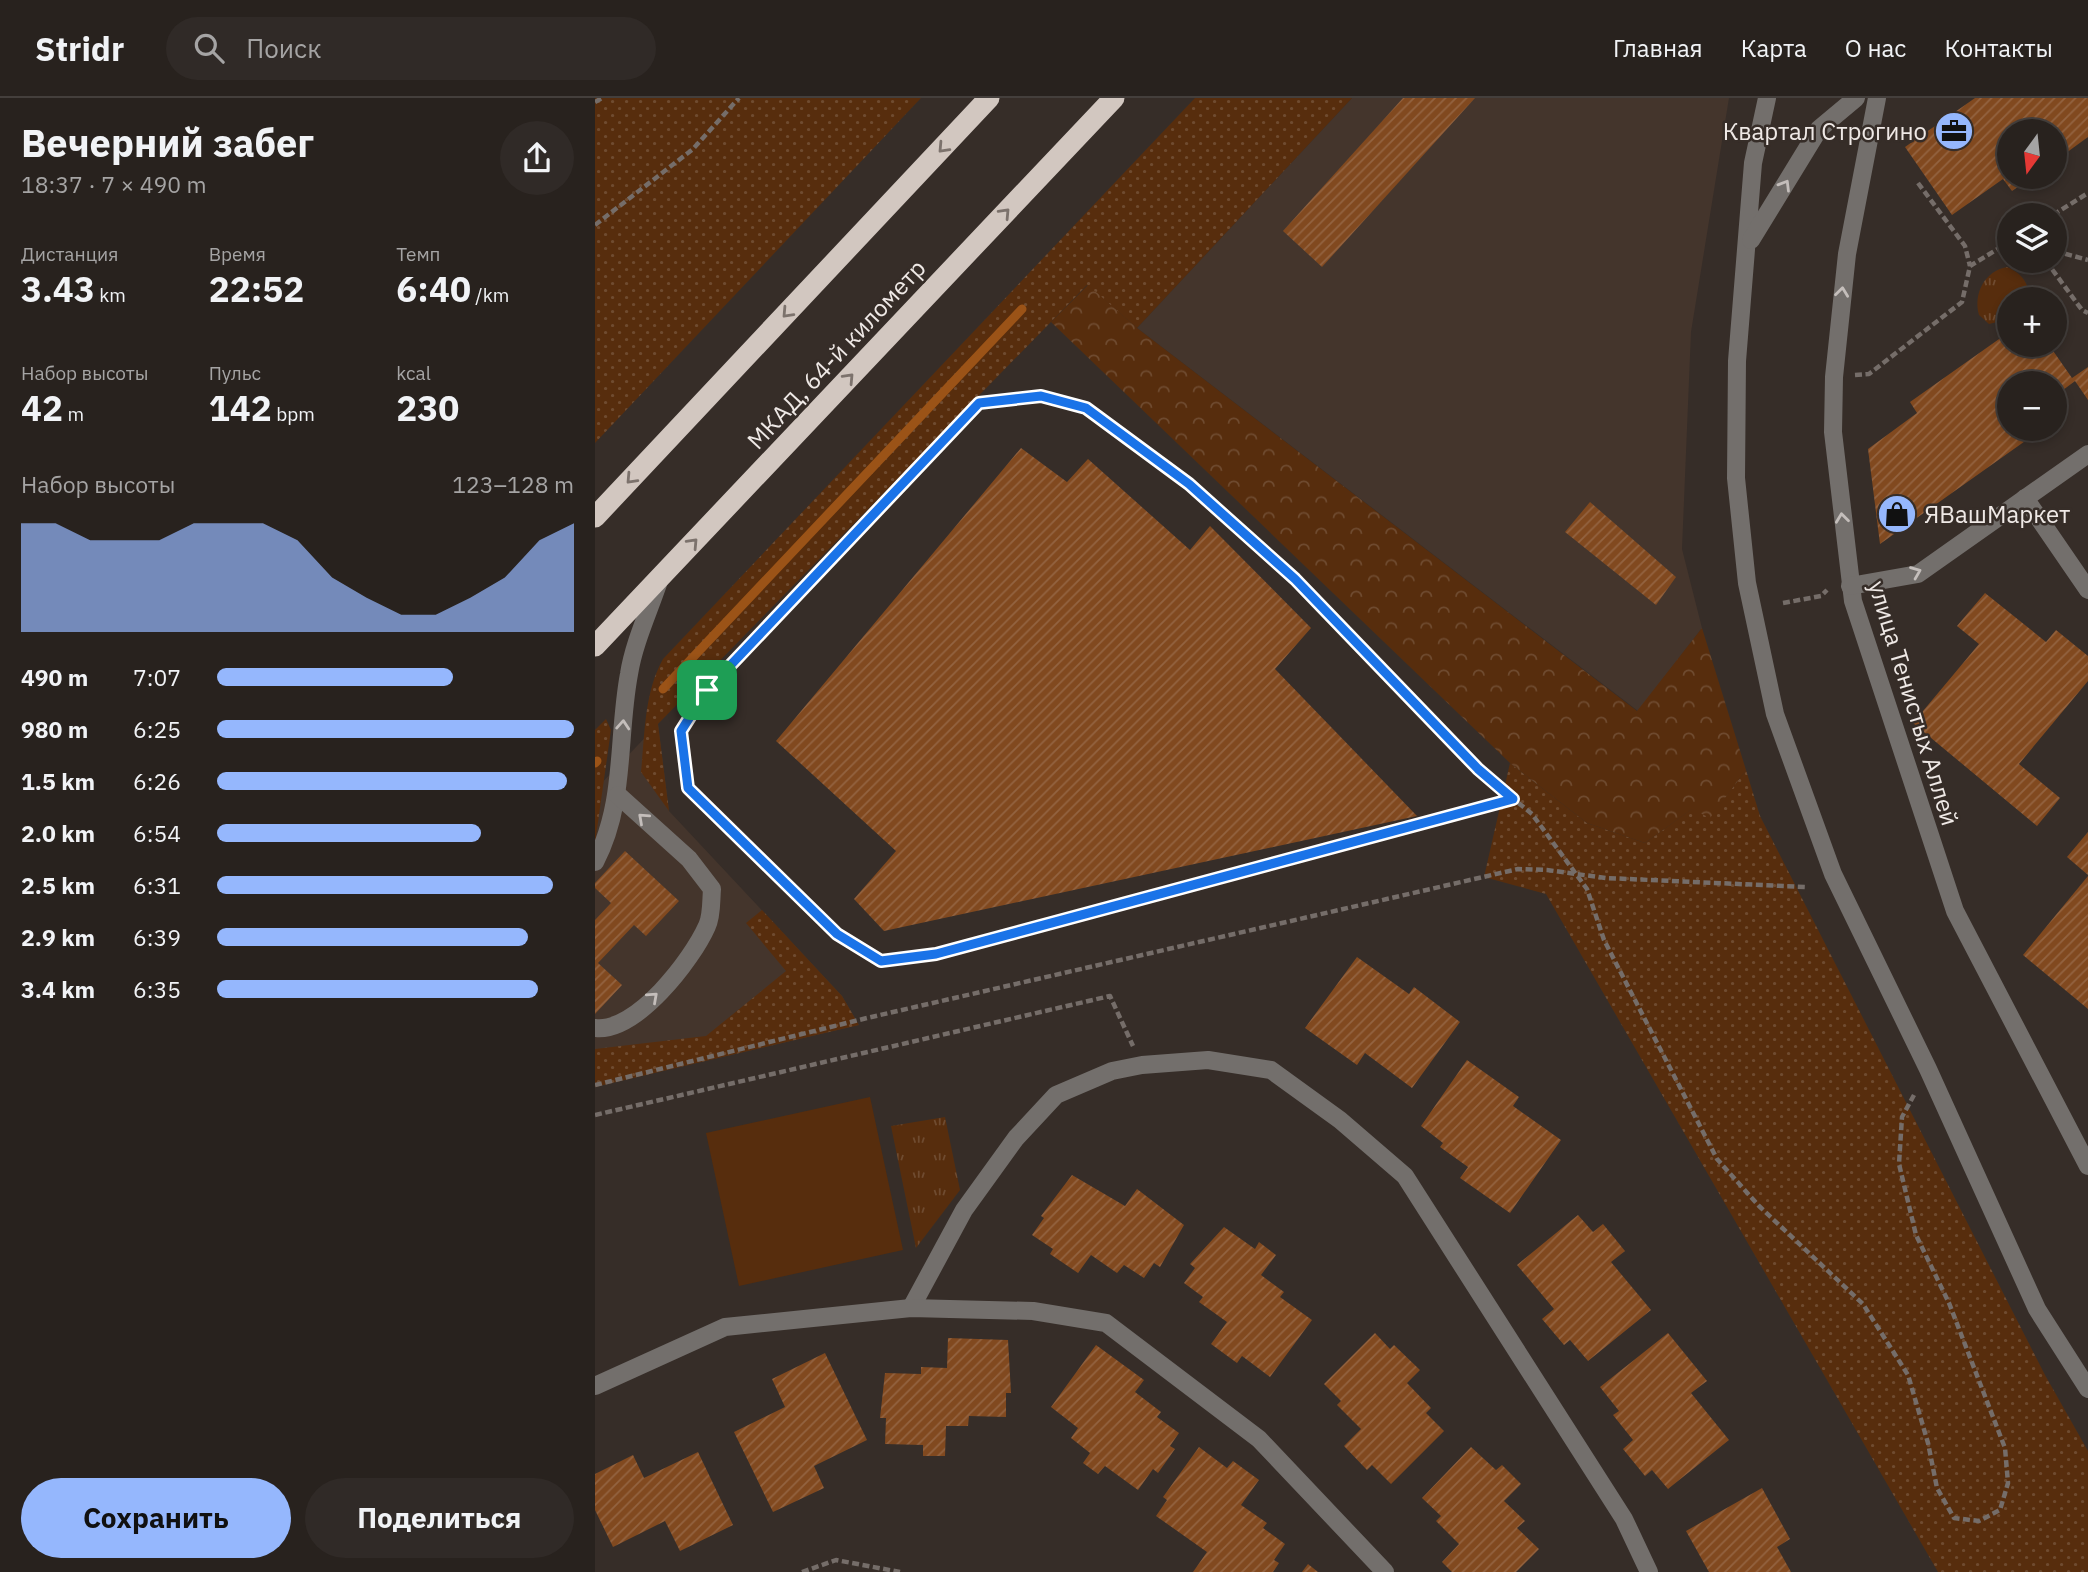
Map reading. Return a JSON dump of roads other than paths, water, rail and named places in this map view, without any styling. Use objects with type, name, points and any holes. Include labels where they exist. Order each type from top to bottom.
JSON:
[{"type":"highway","points":[[595,517],[989,98]]},
{"type":"highway","name":"МКАД, 64-й километр","points":[[595,646],[1114,98]]},
{"type":"street","points":[[1767,98],[1753,163],[1738,362],[1736,478],[1747,583],[1775,714],[1833,874],[1928,1069],[2038,1308],[2088,1389]]},
{"type":"street","points":[[1749,243],[1819,129],[1856,98]]},
{"type":"street","name":"улица Тенистых Аллей","points":[[1877,98],[1846,254],[1834,377],[1833,432],[1850,586],[1955,911],[2088,1166]]},
{"type":"street","points":[[1850,586],[1918,574],[2088,454]]},
{"type":"street","points":[[2025,498],[2088,590]]},
{"type":"street","points":[[595,862],[607,840],[618,795],[629,671],[660,578]]},
{"type":"street","points":[[595,1028],[604,1030],[632,1016],[682,971],[709,924],[712,889],[689,859],[618,795]]},
{"type":"street","points":[[911,1308],[964,1210],[1016,1138],[1056,1096],[1112,1070],[1142,1065],[1208,1060],[1271,1070],[1340,1120],[1405,1176],[1623,1519],[1649,1572]]},
{"type":"street","points":[[595,1387],[725,1327],[911,1308],[1033,1311],[1106,1323],[1259,1439],[1385,1572]]},
{"type":"waterway","points":[[663,689],[1022,309]]},
{"type":"place","name":"Квартал Строгино","points":[[1954,131]]},
{"type":"place","name":"ЯВашМаркет","points":[[1897,514]]}]
